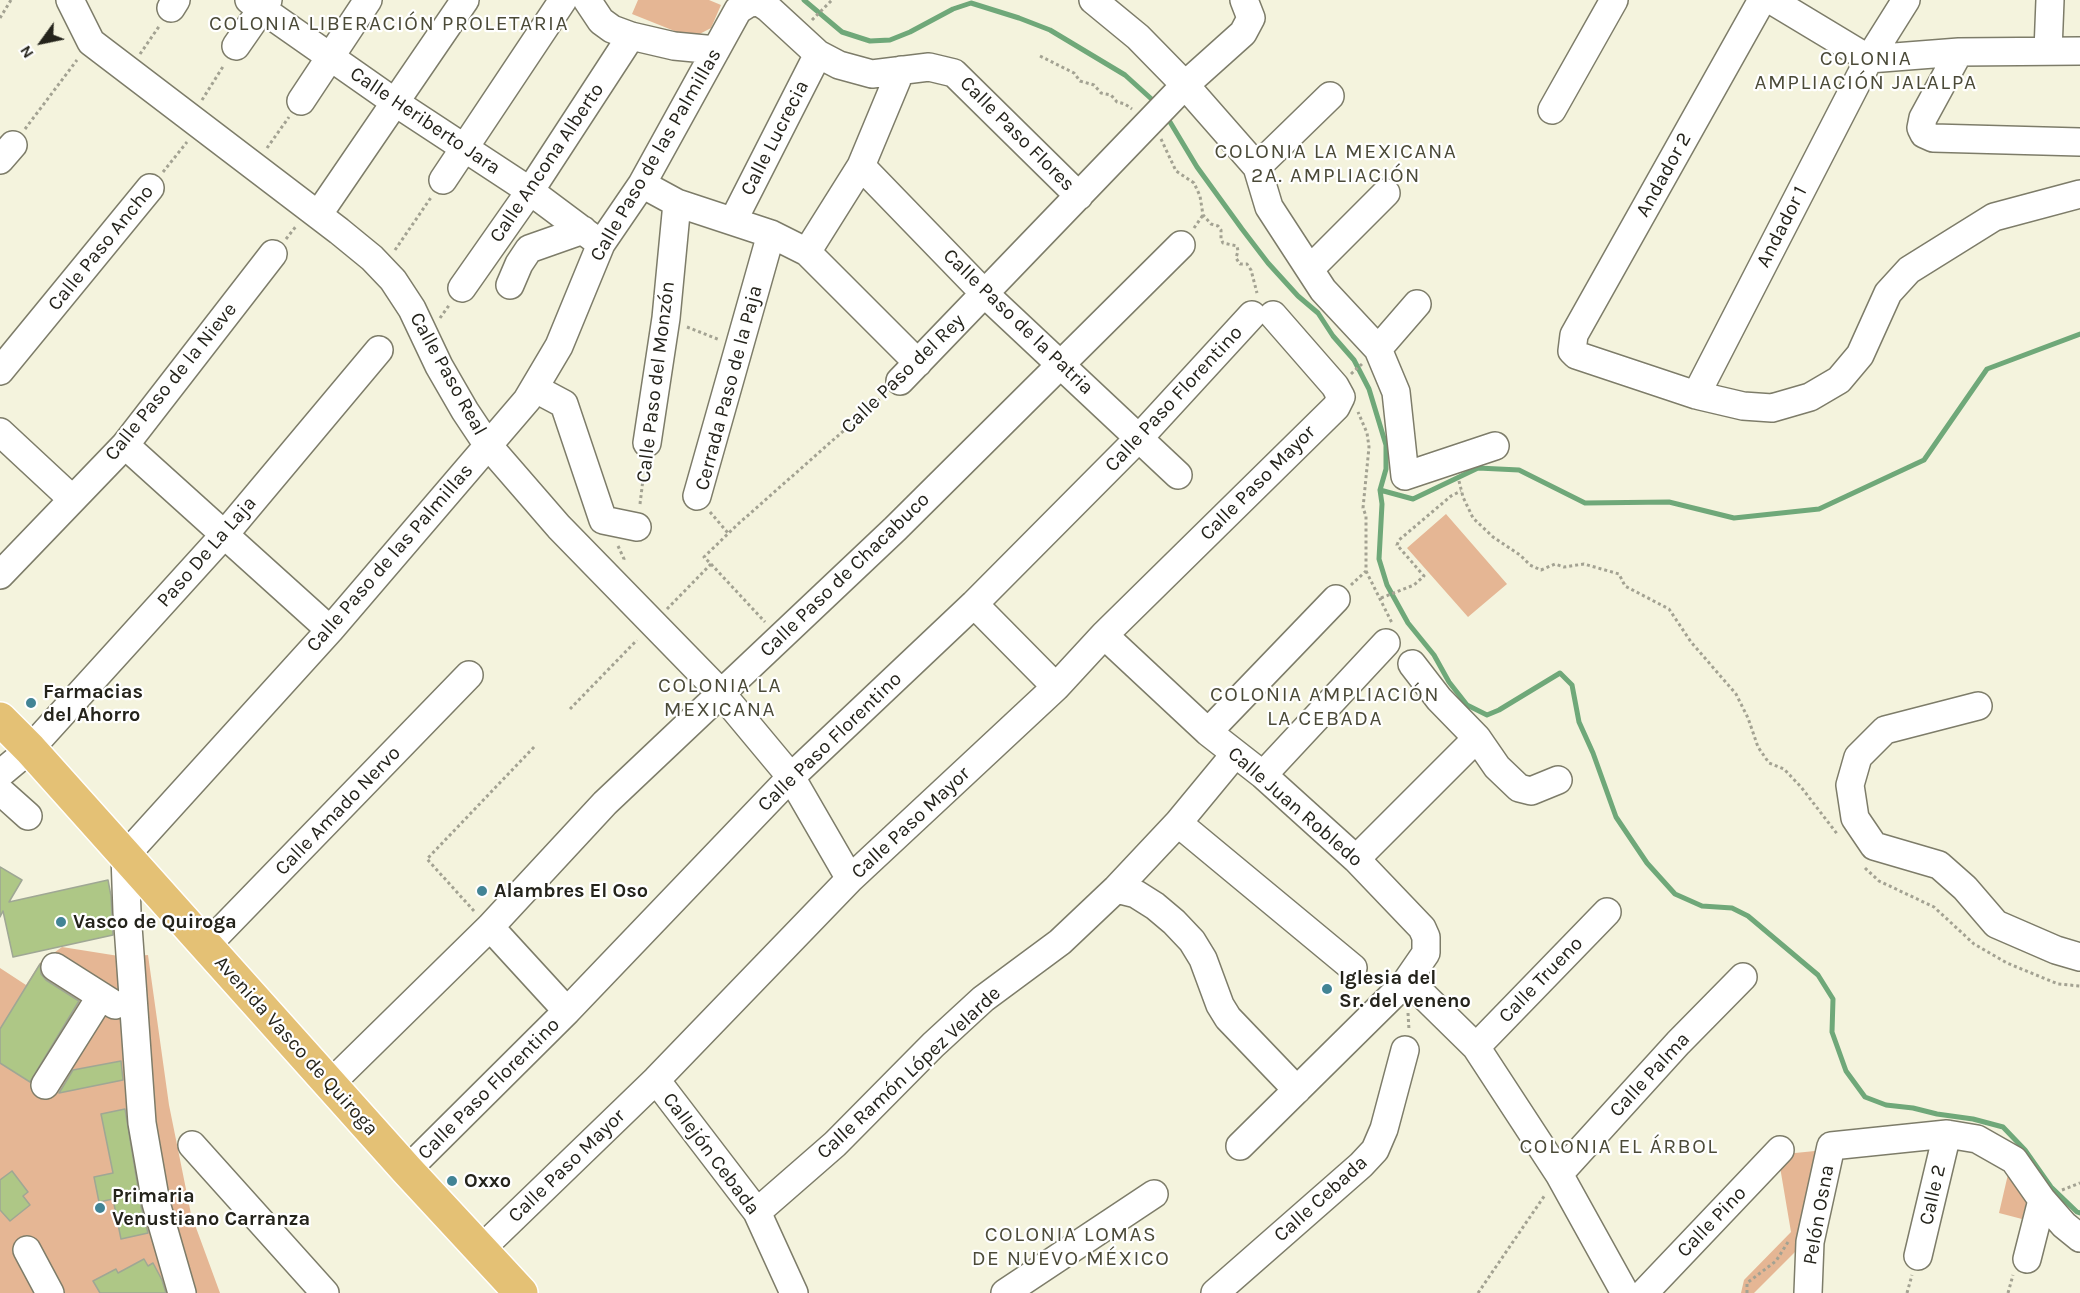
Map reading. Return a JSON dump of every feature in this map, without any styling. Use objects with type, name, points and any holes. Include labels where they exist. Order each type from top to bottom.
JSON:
[{"type":"main road","name":"Avenida Vasco de Quiroga","points":[[0,719],[30,749],[480,1250],[513,1290]]},
{"type":"street","name":"Calle Paso Real","points":[[70,0],[91,42],[314,212],[372,258],[393,280],[412,309],[465,411],[487,444],[559,527],[721,693],[791,777],[850,879]]},
{"type":"street","points":[[301,101],[368,0]]},
{"type":"street","points":[[314,212],[396,103],[465,0]]},
{"type":"street","points":[[443,180],[562,0]]},
{"type":"street","points":[[587,0],[601,21],[612,29],[674,46],[716,50]]},
{"type":"street","points":[[1093,0],[1138,37],[1181,90],[1257,167],[1269,207],[1323,290],[1378,349],[1396,392],[1405,476],[1495,446]]},
{"type":"street","name":"Calle Paso del Rey","points":[[909,372],[1079,196],[1143,116],[1181,90],[1243,33],[1251,18],[1244,0]]},
{"type":"street","points":[[1552,110],[1614,0]]},
{"type":"street","name":"Andador 2","points":[[1696,395],[1585,359],[1572,351],[1574,335],[1762,0]]},
{"type":"street","points":[[1771,0],[1869,59],[1959,52],[2080,51]]},
{"type":"street","name":"Andador 1","points":[[1696,395],[1869,59],[1906,0]]},
{"type":"street","points":[[2048,51],[2050,0]]},
{"type":"street","name":"Calle Paso de las Palmillas","points":[[125,856],[330,630],[527,400],[559,346],[592,237],[642,184],[738,10],[749,3],[759,2],[818,54]]},
{"type":"street","points":[[236,46],[259,3]]},
{"type":"street","name":"Calle Heriberto Jara","points":[[259,3],[396,103],[530,191],[592,237]]},
{"type":"street","name":"Calle Ancona Alberto","points":[[462,288],[530,191],[631,36]]},
{"type":"street","points":[[1959,52],[1923,118],[1921,128],[1924,134],[1932,138],[2080,141]]},
{"type":"street","points":[[818,54],[838,65],[872,74],[901,70]]},
{"type":"street","name":"Calle Lucrecia","points":[[733,221],[818,54]]},
{"type":"street","name":"Calle Paso Flores","points":[[901,70],[929,67],[954,73],[1079,196]]},
{"type":"street","points":[[807,252],[861,166],[901,70]]},
{"type":"street","points":[[1257,167],[1330,96]]},
{"type":"street","name":"Calle Paso de la Patria","points":[[861,166],[985,294],[1178,476]]},
{"type":"street","points":[[642,184],[677,203],[771,234],[807,252],[909,372]]},
{"type":"street","name":"Calle Paso Ancho","points":[[0,371],[150,188]]},
{"type":"street","points":[[1310,269],[1386,193]]},
{"type":"street","points":[[1696,395],[1743,406],[1772,408],[1810,397],[1839,380],[1860,355],[1888,293],[1909,270],[1994,217],[2080,194]]},
{"type":"street","name":"Calle Paso del Monzón","points":[[647,443],[666,318],[677,203]]},
{"type":"street","name":"Cerrada Paso de la Paja","points":[[697,496],[771,234]]},
{"type":"street","points":[[510,285],[519,264],[529,249],[592,237]]},
{"type":"street","name":"Calle Paso de Chacabuco","points":[[330,1084],[490,927],[605,803],[895,528],[1181,245]]},
{"type":"street","name":"Calle Paso de la Nieve","points":[[0,575],[71,498],[125,445],[273,254]]},
{"type":"street","points":[[1378,349],[1417,304]]},
{"type":"street","name":"Calle Paso Florentino","points":[[407,1170],[567,1011],[791,777],[974,604],[1263,315],[1335,386],[1341,396]]},
{"type":"street","name":"Paso De La Laja","points":[[0,774],[30,749],[224,536],[379,350]]},
{"type":"street","points":[[534,388],[564,404],[603,520],[638,527]]},
{"type":"street","name":"Calle Paso Mayor","points":[[480,1250],[656,1080],[850,879],[1056,687],[1104,635],[1336,407],[1341,396]]},
{"type":"street","points":[[0,432],[71,498]]},
{"type":"street","points":[[125,445],[330,630]]},
{"type":"street","points":[[1208,732],[1336,599]]},
{"type":"street","points":[[974,604],[1056,687]]},
{"type":"street","name":"Calle Juan Robledo","points":[[1104,635],[1208,732],[1263,776],[1356,859],[1422,928],[1426,937],[1426,953],[1406,982]]},
{"type":"street","points":[[1263,776],[1386,643]]},
{"type":"street","points":[[1412,664],[1440,699],[1477,738],[1497,767],[1519,788],[1531,791],[1558,780]]},
{"type":"street","name":"Calle Amado Nervo","points":[[206,946],[469,675]]},
{"type":"street","points":[[1978,706],[1885,730],[1858,757],[1850,785],[1855,818],[1874,846],[1939,866],[1965,888],[1996,924],[2056,950],[2080,957]]},
{"type":"street","points":[[1356,859],[1477,738]]},
{"type":"street","name":"Calle Ramón López Velarde","points":[[757,1212],[834,1144],[982,999],[1060,942],[1116,889],[1178,823],[1234,754]]},
{"type":"street","points":[[0,791],[28,816]]},
{"type":"street","points":[[1178,823],[1353,968]]},
{"type":"street","points":[[125,856],[142,1124],[156,1203],[182,1293]]},
{"type":"street","points":[[1116,889],[1136,894],[1155,906],[1192,941],[1203,959],[1220,1005],[1228,1018],[1298,1090]]},
{"type":"street","name":"Calle Trueno","points":[[1476,1047],[1606,912]]},
{"type":"street","points":[[490,927],[567,1011]]},
{"type":"street","points":[[55,967],[135,1018]]},
{"type":"street","name":"Calle Palma","points":[[1559,1174],[1678,1043],[1743,977]]},
{"type":"street","points":[[1240,1146],[1406,982],[1421,993],[1476,1047],[1559,1174],[1625,1293]]},
{"type":"street","points":[[45,1086],[101,996]]},
{"type":"street","name":"Calle Cebada","points":[[1215,1293],[1361,1166],[1375,1150],[1384,1129],[1405,1050]]},
{"type":"street","name":"Callejón Cebada","points":[[656,1080],[757,1212],[794,1293]]},
{"type":"street","points":[[1947,1134],[1977,1139],[2014,1160],[2042,1200],[2064,1225],[2080,1238]]},
{"type":"street","name":"Calle 2","points":[[1918,1256],[1947,1134]]},
{"type":"street","name":"Pelón Osna","points":[[1808,1293],[1810,1242],[1831,1146],[1947,1134]]},
{"type":"street","points":[[192,1145],[326,1293]]},
{"type":"street","name":"Calle Pino","points":[[1644,1293],[1780,1150]]},
{"type":"street","points":[[1005,1293],[1154,1194]]},
{"type":"street","points":[[2027,1259],[2042,1200]]},
{"type":"street","points":[[27,1250],[50,1293]]},
{"type":"path","points":[[0,18],[11,0]]},
{"type":"path","points":[[812,21],[831,2]]},
{"type":"path","points":[[129,70],[174,4]]},
{"type":"path","points":[[7,153],[91,42]]},
{"type":"path","name":"Calle Paso Ancho","points":[[150,188],[196,121],[236,46]]},
{"type":"path","points":[[1040,56],[1074,73],[1080,81],[1094,85],[1101,93],[1111,95],[1117,102],[1125,104],[1143,116]]},
{"type":"path","points":[[254,165],[301,101]]},
{"type":"path","points":[[382,269],[443,180]]},
{"type":"path","points":[[273,254],[314,212]]},
{"type":"path","points":[[426,338],[462,288]]},
{"type":"path","points":[[666,318],[739,348]]},
{"type":"path","name":"Calle Paso del Rey","points":[[570,709],[711,564],[704,557],[728,533],[909,372]]},
{"type":"path","name":"Calle Paso del Monzón","points":[[638,527],[647,443]]},
{"type":"path","points":[[1459,483],[1473,518],[1493,537],[1520,555],[1530,565],[1541,570],[1555,564],[1564,567],[1584,564],[1619,574],[1625,586],[1669,609],[1690,642],[1736,694],[1748,717],[1758,747],[1769,763],[1784,769],[1801,787],[1840,839]]},
{"type":"path","points":[[1381,598],[1414,585],[1424,576],[1397,545],[1399,540],[1451,496],[1461,491]]},
{"type":"path","name":"Cerrada Paso de la Paja","points":[[697,496],[728,533]]},
{"type":"path","points":[[711,564],[780,639]]},
{"type":"path","points":[[1366,571],[1394,626],[1386,643]]},
{"type":"path","points":[[490,927],[427,859],[536,745]]},
{"type":"path","points":[[1862,864],[1879,881],[1934,907],[1974,944],[2007,963],[2058,984],[2080,986]]},
{"type":"path","points":[[1478,1293],[1559,1174]]},
{"type":"path","points":[[1746,1293],[1747,1283],[1776,1260],[1791,1236]]},
{"type":"shaded area","points":[[638,0],[709,0],[721,5],[711,28],[692,38],[632,14]]},
{"type":"shaded area","points":[[1446,514],[1507,584],[1468,617],[1407,548]]},
{"type":"shaded area","points":[[62,947],[125,957],[148,955],[169,1105],[191,1214],[220,1293],[0,1293],[0,968],[26,985],[40,963]]},
{"type":"shaded area","points":[[1825,1150],[1805,1242],[1754,1293],[1741,1293],[1744,1280],[1791,1232],[1780,1167],[1785,1154]]},
{"type":"shaded area","points":[[2009,1170],[2028,1195],[2022,1219],[1999,1213]]},
{"type":"building","name":"Vasco de Quiroga","points":[[0,867],[22,880],[9,902],[108,880],[113,935],[13,957],[3,911],[0,917]]},
{"type":"building","points":[[40,964],[41,974],[46,980],[79,1001],[30,1082],[0,1063],[0,1029]]},
{"type":"building","points":[[121,1061],[123,1080],[59,1093],[73,1070]]},
{"type":"building","points":[[125,1109],[141,1206],[148,1233],[121,1239],[113,1199],[99,1202],[94,1177],[113,1173],[101,1114]]},
{"type":"building","points":[[12,1171],[28,1192],[23,1196],[30,1205],[10,1221],[0,1210],[0,1180]]},
{"type":"building","points":[[144,1259],[148,1266],[153,1263],[166,1293],[100,1293],[93,1281],[116,1269],[118,1273]]},
{"type":"waterway","points":[[804,0],[842,32],[870,41],[890,40],[953,9],[971,3],[1050,30],[1125,75],[1157,104]]},
{"type":"waterway","points":[[1167,117],[1197,167],[1242,229],[1268,263],[1298,296],[1318,313],[1333,336],[1354,360],[1369,389],[1386,445],[1386,469],[1380,490],[1382,504],[1379,559],[1387,585],[1408,623],[1434,655],[1449,682],[1467,705],[1487,715],[1560,673],[1572,685],[1579,722],[1616,817],[1647,863],[1675,894],[1702,906],[1732,908],[1748,916],[1818,975],[1833,999],[1832,1032],[1846,1071],[1865,1097],[1886,1105],[1973,1119],[2003,1127],[2025,1150],[2051,1187],[2080,1213]]},
{"type":"waterway","points":[[1380,490],[1413,499],[1478,468],[1519,470],[1585,503],[1669,502],[1734,518],[1819,509],[1924,460],[1987,369],[2080,334]]},
{"type":"place","name":"Farmacias del Ahorro","points":[[31,703]]},
{"type":"place","name":"Alambres El Oso","points":[[482,891]]},
{"type":"place","name":"Vasco de Quiroga","points":[[61,922]]},
{"type":"place","name":"Iglesia del Sr. del veneno","points":[[1327,989]]},
{"type":"place","name":"Oxxo","points":[[452,1181]]},
{"type":"place","name":"Primaria Venustiano Carranza","points":[[100,1208]]},
{"type":"district","name":"COLONIA LIBERACIÓN PROLETARIA","points":[[389,24]]},
{"type":"district","name":"COLONIA AMPLIACIÓN JALALPA","points":[[1866,71]]},
{"type":"district","name":"COLONIA LA MEXICANA 2A. AMPLIACIÓN","points":[[1336,164]]},
{"type":"district","name":"COLONIA LA MEXICANA","points":[[720,698]]},
{"type":"district","name":"COLONIA AMPLIACIÓN LA CEBADA","points":[[1325,707]]},
{"type":"district","name":"COLONIA EL ÁRBOL","points":[[1619,1147]]},
{"type":"district","name":"COLONIA LOMAS DE NUEVO MÉXICO","points":[[1071,1247]]}]
